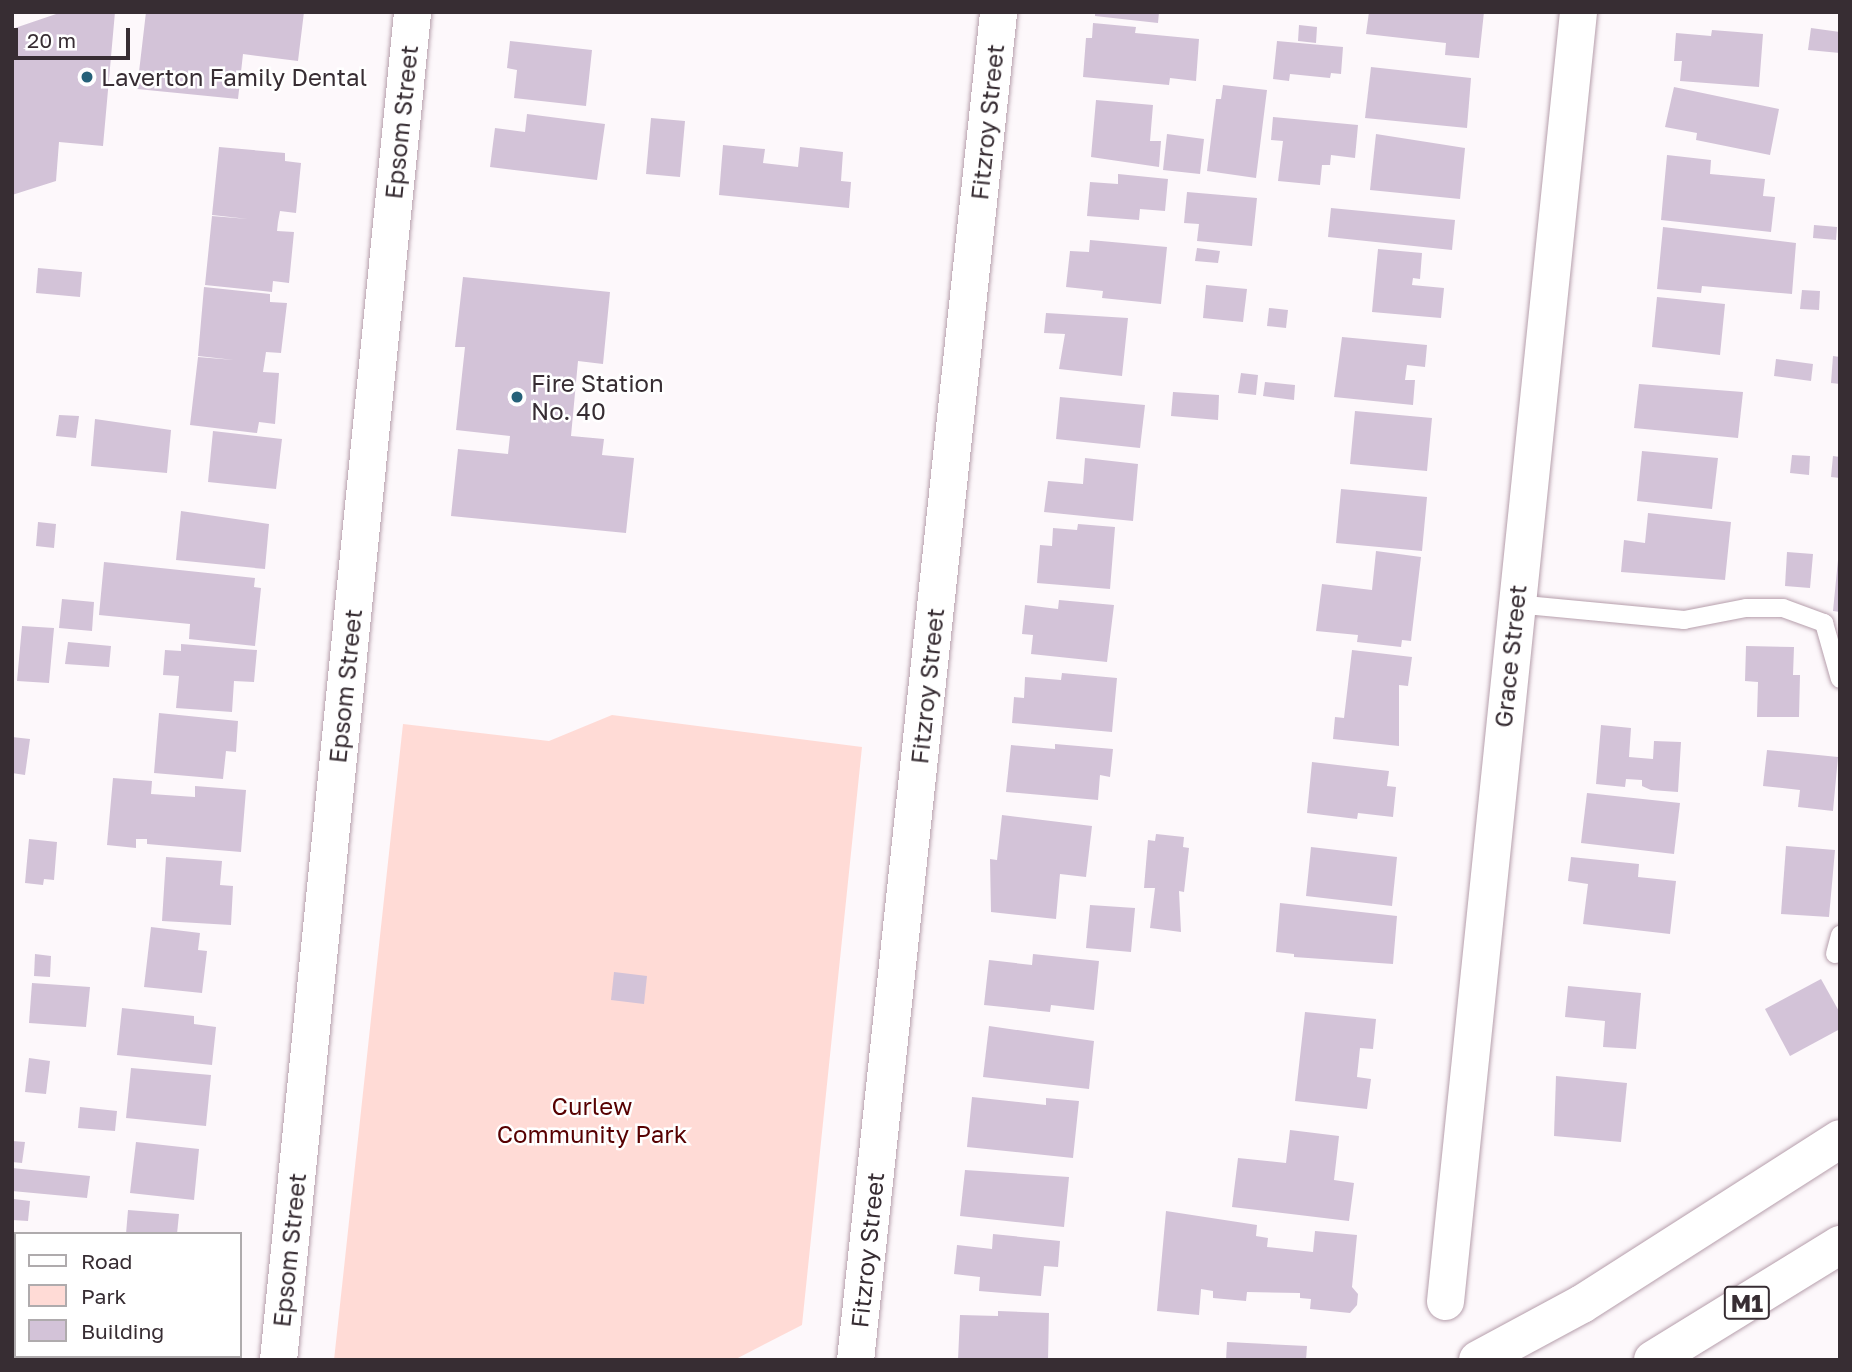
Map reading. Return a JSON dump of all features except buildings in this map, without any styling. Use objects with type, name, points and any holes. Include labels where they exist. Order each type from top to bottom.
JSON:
[{"type":"highway","points":[[1478,1360],[1583,1304],[1840,1139]]},
{"type":"highway","name":"M1","points":[[1653,1360],[1840,1245]]},
{"type":"street","name":"Epsom Street","points":[[278,1360],[412,12]]},
{"type":"street","name":"Fitzroy Street","points":[[855,1360],[998,12]]},
{"type":"street","name":"Grace Street","points":[[1445,1301],[1578,12]]},
{"type":"lane","points":[[1515,604],[1684,620],[1746,608],[1783,608],[1832,628],[1840,679]]},
{"type":"lane","points":[[1835,954],[1840,935]]},
{"type":"green space","name":"Curlew Community Park","points":[[612,715],[862,747],[802,1325],[734,1360],[334,1360],[403,724],[549,741]]},
{"type":"place","name":"Laverton Family Dental","points":[[87,77]]},
{"type":"place","name":"Fire Station No. 40","points":[[517,397]]}]
